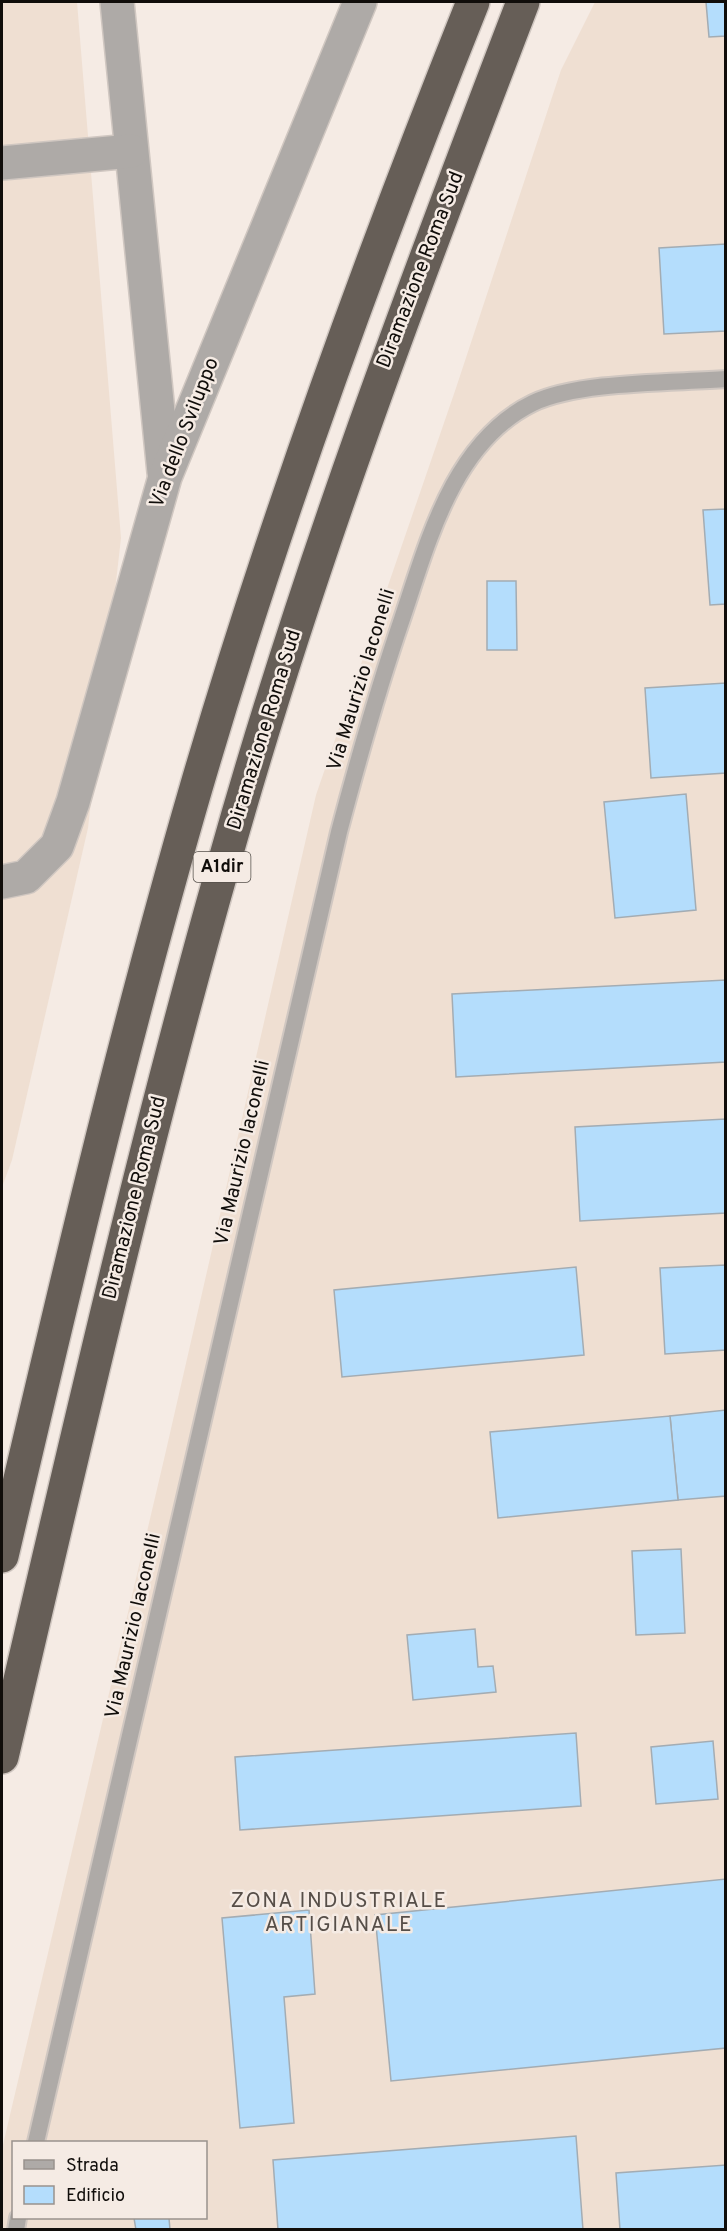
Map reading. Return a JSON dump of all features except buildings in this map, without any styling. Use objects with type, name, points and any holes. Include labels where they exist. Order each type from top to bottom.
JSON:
[{"type":"highway","name":"A1dir","points":[[2,1556],[63,1294],[122,1058],[198,783],[309,439],[473,2]]},
{"type":"highway","name":"Diramazione Roma Sud","points":[[2,1757],[109,1301],[224,861],[289,649],[358,438],[523,2]]},
{"type":"street","points":[[117,2],[165,477]]},
{"type":"street","name":"Via dello Sviluppo","points":[[2,882],[27,877],[57,846],[73,802],[165,477],[360,2]]},
{"type":"street","points":[[2,163],[131,151]]},
{"type":"lane","name":"Via Maurizio Iaconelli","points":[[36,2141],[339,832],[372,707],[437,521],[457,480],[484,442],[501,423],[535,402],[586,389],[726,379]]},
{"type":"shaded area","points":[[2,2],[77,2],[121,538],[88,828],[12,1160],[2,1187]]},
{"type":"shaded area","points":[[595,2],[725,2],[725,2229],[2,2230],[2,2149],[165,1455],[316,795],[456,388],[561,70]]},
{"type":"district","name":"ZONA INDUSTRIALE ARTIGIANALE","points":[[339,1913]]}]
